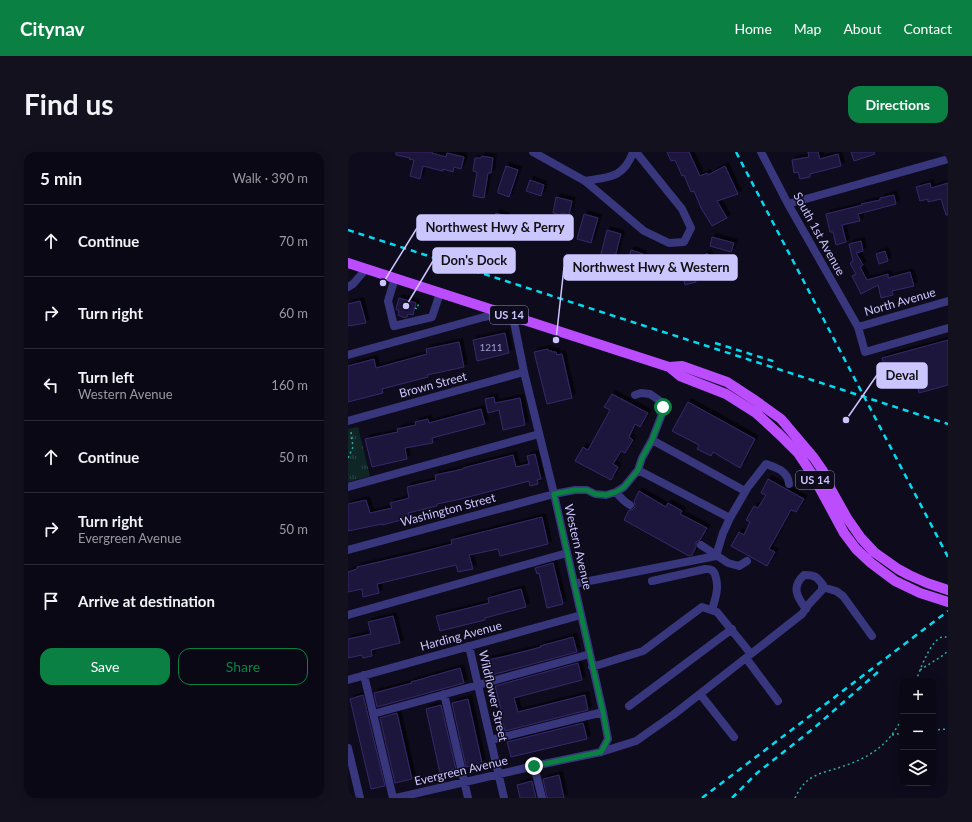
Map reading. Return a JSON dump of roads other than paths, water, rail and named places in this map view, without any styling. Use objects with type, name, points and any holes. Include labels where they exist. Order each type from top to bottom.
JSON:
[{"type":"main road","name":"US 14","points":[[348,263],[669,367],[680,376],[726,394],[756,413],[798,453],[818,485],[844,533],[856,549],[871,563],[895,581],[920,593],[948,602]]},
{"type":"main road","name":"US 14","points":[[669,367],[682,366],[727,382],[781,419],[814,458],[847,518],[861,538],[874,552],[898,569],[927,583],[948,590]]},
{"type":"street","points":[[533,152],[585,181],[644,231],[669,243],[684,242],[691,228],[682,209],[636,152]]},
{"type":"street","points":[[585,181],[618,174],[626,167],[633,152]]},
{"type":"street","name":"South 1st Avenue","points":[[761,152],[788,204],[858,327],[865,352],[948,328]]},
{"type":"street","points":[[788,204],[948,159]]},
{"type":"street","points":[[348,286],[353,284],[366,269]]},
{"type":"street","points":[[395,278],[388,301],[394,326],[432,317],[440,293]]},
{"type":"street","name":"North Avenue","points":[[858,327],[948,301]]},
{"type":"street","points":[[348,355],[502,313]]},
{"type":"street","name":"Western Avenue","points":[[514,317],[524,372],[554,494],[603,712],[608,739],[601,752]]},
{"type":"street","name":"Brown Street","points":[[348,421],[524,372]]},
{"type":"street","points":[[630,504],[626,503],[616,492],[624,487],[638,470],[642,458],[652,440],[662,414],[663,407],[660,401],[650,394],[641,393],[635,395]]},
{"type":"street","points":[[348,487],[539,434]]},
{"type":"street","points":[[652,440],[745,491]]},
{"type":"street","points":[[716,556],[723,533],[730,518],[745,491],[766,464],[777,468],[786,474],[789,478],[789,484]]},
{"type":"street","points":[[638,470],[730,518]]},
{"type":"street","name":"Washington Street","points":[[348,550],[554,494],[575,490],[587,490],[595,494],[606,495],[616,492]]},
{"type":"street","points":[[701,545],[728,563],[739,566],[747,561]]},
{"type":"street","points":[[348,615],[567,553]]},
{"type":"street","points":[[574,584],[716,556]]},
{"type":"street","points":[[652,581],[711,569],[716,576],[718,586],[712,610]]},
{"type":"street","points":[[806,609],[797,596],[797,585],[799,580],[804,575],[813,575],[818,578],[823,585],[822,587],[836,590],[843,596],[872,636]]},
{"type":"street","name":"Evergreen Avenue","points":[[396,798],[601,752],[636,741],[673,715],[802,614],[822,590],[822,587]]},
{"type":"street","points":[[592,667],[643,651],[702,607],[718,612],[732,629],[778,701]]},
{"type":"street","name":"Harding Avenue","points":[[348,680],[581,615]]},
{"type":"street","points":[[629,706],[732,629]]},
{"type":"street","name":"Wildflower Street","points":[[469,646],[504,798]]},
{"type":"street","points":[[373,714],[590,654]]},
{"type":"street","points":[[364,675],[393,798]]},
{"type":"street","points":[[444,694],[468,798]]},
{"type":"street","points":[[700,694],[734,737]]},
{"type":"street","points":[[491,740],[603,712]]},
{"type":"street","points":[[348,748],[360,798]]},
{"type":"street","points":[[534,766],[542,798]]},
{"type":"railway","points":[[736,152],[948,557]]},
{"type":"railway","points":[[348,230],[948,424]]},
{"type":"railway","points":[[715,343],[776,362]]},
{"type":"railway","points":[[702,798],[948,611]]},
{"type":"railway","points":[[732,798],[757,773],[814,728],[879,671]]},
{"type":"place","name":"Northwest Hwy & Perry","points":[[383,283]]},
{"type":"place","name":"Don's Dock","points":[[406,306]]},
{"type":"place","name":"Northwest Hwy & Western","points":[[556,340]]},
{"type":"place","name":"Deval","points":[[846,420]]}]
